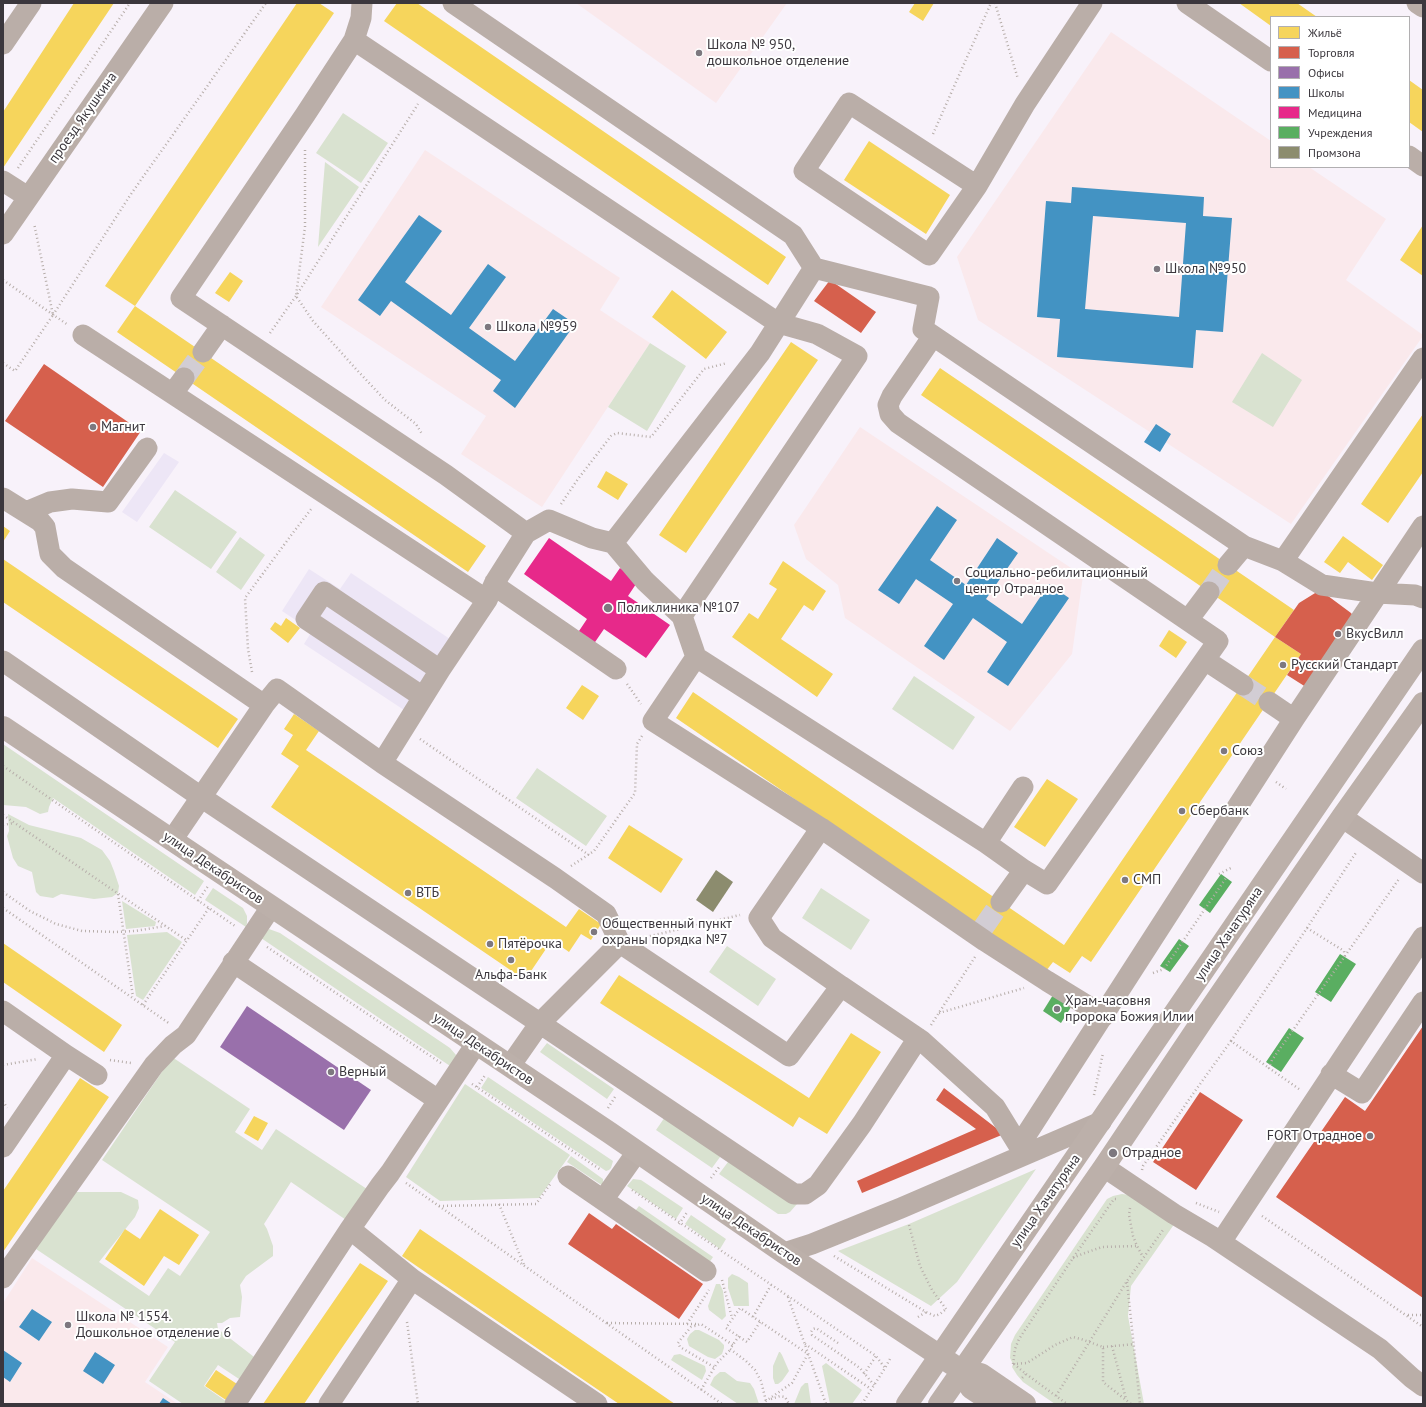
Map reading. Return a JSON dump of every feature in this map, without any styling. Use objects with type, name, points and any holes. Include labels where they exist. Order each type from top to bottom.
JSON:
[{"type":"main road","name":"улица Хачатуряна","points":[[907,1404],[1423,650]]},
{"type":"main road","name":"улица Хачатуряна","points":[[939,1404],[1104,1167],[1197,1028],[1342,817],[1423,702]]},
{"type":"main road","name":"улица Декабристов","points":[[3,727],[510,1066],[784,1253],[962,1371],[972,1388],[995,1404]]},
{"type":"main road","name":"улица Декабристов","points":[[962,1371],[981,1374],[1025,1404]]},
{"type":"street","points":[[3,44],[31,3]]},
{"type":"street","name":"проезд Якушкина","points":[[3,234],[163,3]]},
{"type":"street","points":[[362,3],[361,18],[354,40],[181,298],[446,475],[526,533]]},
{"type":"street","points":[[453,3],[793,235],[814,268],[929,297],[923,329],[1244,546],[1283,561],[1322,585],[1378,594],[1415,595],[1423,598]]},
{"type":"street","points":[[977,186],[849,103],[804,171],[929,255],[977,186],[1025,104],[1092,3]]},
{"type":"street","points":[[1187,3],[1270,60]]},
{"type":"street","points":[[354,40],[778,323],[817,334],[857,356],[682,616]]},
{"type":"street","points":[[1410,157],[1423,166]]},
{"type":"street","points":[[5,183],[28,198]]},
{"type":"street","points":[[613,543],[760,353],[814,268]]},
{"type":"street","points":[[203,352],[222,325]]},
{"type":"street","points":[[83,335],[179,386],[324,494],[491,591],[501,590],[616,669]]},
{"type":"street","points":[[382,763],[526,533],[549,520],[592,538],[613,543],[645,581],[682,616],[696,657],[986,843],[1024,870],[1047,884],[1218,641],[898,423],[890,414],[888,405],[892,396],[934,336]]},
{"type":"street","points":[[1283,561],[1423,358]]},
{"type":"street","points":[[26,512],[50,502],[72,500],[108,502],[147,448]]},
{"type":"street","points":[[3,498],[40,521],[45,527],[50,554],[64,568],[264,705]]},
{"type":"street","points":[[1021,1151],[1104,1016],[1294,719],[1423,526]]},
{"type":"street","points":[[1228,565],[1244,546]]},
{"type":"street","points":[[423,697],[306,619],[324,592],[440,670]]},
{"type":"street","points":[[1188,620],[1210,592]]},
{"type":"street","points":[[696,657],[653,721],[821,828],[982,934],[1047,981],[1104,1016]]},
{"type":"street","points":[[1205,660],[1243,685]]},
{"type":"street","points":[[3,661],[201,797],[540,1023],[729,1152],[797,1195],[805,1194],[818,1185],[920,1039]]},
{"type":"street","points":[[172,840],[264,705],[277,689],[382,763],[555,878],[606,914],[620,943],[789,1056],[841,986]]},
{"type":"street","points":[[1268,702],[1294,719]]},
{"type":"street","points":[[986,843],[1024,787]]},
{"type":"street","points":[[1342,817],[1416,868]]},
{"type":"street","points":[[821,828],[759,918],[772,938],[920,1039],[995,1107],[1021,1151]]},
{"type":"street","points":[[1000,902],[1024,870]]},
{"type":"street","points":[[3,1278],[154,1065],[173,1045],[186,1035],[233,962],[271,907]]},
{"type":"street","points":[[1221,1242],[1423,937]]},
{"type":"street","points":[[510,1066],[540,1023],[620,943]]},
{"type":"street","points":[[233,962],[438,1100]]},
{"type":"street","points":[[1331,1074],[1362,1093],[1423,1002]]},
{"type":"street","points":[[3,1011],[97,1075]]},
{"type":"street","points":[[235,1404],[350,1229],[390,1173],[476,1044]]},
{"type":"street","points":[[3,1147],[66,1055]]},
{"type":"street","points":[[784,1253],[812,1244],[1021,1151],[1101,1122]]},
{"type":"street","points":[[603,1200],[637,1152]]},
{"type":"street","points":[[1104,1167],[1174,1214],[1221,1242],[1380,1349],[1423,1386]]},
{"type":"street","points":[[568,1176],[713,1276]]},
{"type":"street","points":[[350,1229],[408,1286],[597,1404]]},
{"type":"street","points":[[329,1404],[408,1286]]},
{"type":"path","points":[[5,183],[130,3]]},
{"type":"path","points":[[3,363],[15,371],[132,194],[266,3]]},
{"type":"path","points":[[925,153],[991,3]]},
{"type":"path","points":[[995,3],[1025,104]]},
{"type":"path","points":[[258,350],[296,296],[428,88]]},
{"type":"path","points":[[305,147],[305,227],[296,296],[313,321],[385,400],[416,424],[423,437]]},
{"type":"path","points":[[28,198],[53,315]]},
{"type":"path","points":[[3,280],[53,315]]},
{"type":"path","points":[[549,520],[611,436],[617,433],[651,437],[704,370],[760,353]]},
{"type":"path","points":[[277,689],[253,678],[248,649],[245,598],[292,534],[324,494]]},
{"type":"path","points":[[555,878],[594,852],[635,793],[637,744],[653,721],[616,669]]},
{"type":"path","points":[[404,728],[589,855]]},
{"type":"path","points":[[3,815],[186,940]]},
{"type":"path","points":[[3,825],[15,823]]},
{"type":"path","points":[[1141,1172],[1152,1153],[1231,1041],[1307,928],[1360,846]]},
{"type":"path","points":[[1272,1060],[1344,957],[1416,868]]},
{"type":"path","points":[[1164,969],[1226,878]]},
{"type":"path","points":[[198,901],[209,885]]},
{"type":"path","points":[[3,892],[30,911],[56,924],[82,931],[124,932],[166,926]]},
{"type":"path","points":[[118,894],[133,998]]},
{"type":"path","points":[[3,908],[186,1035]]},
{"type":"path","points":[[143,1004],[209,908]]},
{"type":"path","points":[[620,943],[766,909]]},
{"type":"path","points":[[1307,928],[1344,951],[1344,957]]},
{"type":"path","points":[[920,1039],[939,1013],[982,934]]},
{"type":"path","points":[[939,1013],[1047,981]]},
{"type":"path","points":[[1231,1041],[1269,1068]]},
{"type":"path","points":[[1093,1098],[1105,1046]]},
{"type":"path","points":[[3,1065],[66,1055]]},
{"type":"path","points":[[477,1087],[487,1073]]},
{"type":"path","points":[[390,1173],[722,1404]]},
{"type":"path","points":[[1013,1364],[1015,1349],[1019,1339],[1114,1199],[1119,1199]]},
{"type":"path","points":[[499,1204],[524,1266]]},
{"type":"path","points":[[438,1206],[536,1204]]},
{"type":"path","points":[[1130,1205],[1131,1226],[1137,1246],[1144,1257]]},
{"type":"path","points":[[680,1224],[690,1209]]},
{"type":"path","points":[[1258,1214],[1423,1326]]},
{"type":"path","points":[[909,1224],[920,1266],[932,1290],[946,1309]]},
{"type":"path","points":[[1056,1396],[1127,1281],[1165,1226]]},
{"type":"path","points":[[1073,1258],[1102,1248],[1137,1246]]},
{"type":"path","points":[[828,1252],[935,1316],[940,1314],[950,1304]]},
{"type":"path","points":[[726,1262],[730,1257]]},
{"type":"path","points":[[713,1276],[732,1318]]},
{"type":"path","points":[[687,1324],[713,1276]]},
{"type":"path","points":[[1127,1281],[1135,1344],[1140,1404]]},
{"type":"path","points":[[408,1286],[418,1404]]},
{"type":"path","points":[[753,1317],[771,1286]]},
{"type":"path","points":[[788,1297],[826,1404]]},
{"type":"path","points":[[760,1322],[747,1342],[726,1328],[740,1308],[808,1354]]},
{"type":"path","points":[[918,1317],[926,1312]]},
{"type":"path","points":[[1407,1315],[1423,1315]]},
{"type":"path","points":[[606,1323],[701,1324],[733,1345]]},
{"type":"path","points":[[701,1324],[691,1327],[678,1343],[680,1347],[714,1367]]},
{"type":"path","points":[[838,1343],[816,1328],[811,1332],[812,1335],[860,1368],[874,1385]]},
{"type":"path","points":[[702,1390],[714,1367],[730,1350],[739,1336]]},
{"type":"path","points":[[1013,1364],[1027,1363],[1055,1345],[1074,1337],[1104,1347],[1135,1344]]},
{"type":"path","points":[[805,1344],[871,1389]]},
{"type":"path","points":[[1112,1346],[1126,1400]]},
{"type":"path","points":[[1104,1347],[1103,1382],[1130,1404]]},
{"type":"path","points":[[730,1350],[746,1360],[755,1370],[761,1381],[765,1402]]},
{"type":"path","points":[[765,1402],[792,1383],[808,1354]]},
{"type":"path","points":[[864,1374],[876,1356],[886,1368]]},
{"type":"path","points":[[862,1404],[886,1368],[891,1357]]},
{"type":"path","points":[[1013,1364],[1067,1404]]},
{"type":"path","points":[[1021,1380],[1026,1374]]},
{"type":"path","points":[[765,1402],[780,1396],[786,1398],[789,1404]]},
{"type":"shaded area","name":"Школа № 950, дошкольное отделение","points":[[576,3],[787,3],[716,103]]},
{"type":"shaded area","name":"Школа №950","points":[[1111,32],[1270,140],[1270,168],[1310,168],[1386,219],[1346,280],[1423,336],[1291,524],[978,320],[957,257]]},
{"type":"shaded area","name":"Школа №959","points":[[425,150],[620,278],[600,310],[650,343],[542,507],[461,454],[486,416],[321,307]]},
{"type":"shaded area","name":"Социально-ребилитационный центр Отрадное","points":[[860,427],[1083,576],[1072,654],[1010,731],[845,618],[838,585],[806,559],[794,525]]},
{"type":"shaded area","points":[[164,453],[179,462],[137,522],[122,512]]},
{"type":"shaded area","points":[[309,569],[340,589],[351,573],[450,639],[404,710],[304,644],[312,631],[282,611]]},
{"type":"shaded area","name":"Школа № 1554. Дошкольное отделение 6","points":[[32,1258],[168,1347],[145,1382],[178,1404],[3,1404],[3,1303]]},
{"type":"green space","points":[[343,113],[388,143],[361,183],[316,153]]},
{"type":"green space","points":[[325,162],[359,187],[318,247]]},
{"type":"green space","points":[[650,343],[686,366],[647,431],[608,407]]},
{"type":"green space","points":[[1262,353],[1302,380],[1273,427],[1232,402]]},
{"type":"green space","points":[[175,490],[237,532],[211,569],[149,527]]},
{"type":"green space","points":[[240,537],[265,555],[241,590],[216,572]]},
{"type":"green space","points":[[914,676],[975,717],[953,750],[892,709]]},
{"type":"green space","points":[[3,744],[204,881],[195,895],[53,798],[48,812],[40,814],[26,807],[3,805]]},
{"type":"green space","points":[[537,768],[607,816],[586,846],[516,798]]},
{"type":"green space","points":[[8,814],[29,825],[81,838],[102,850],[110,861],[114,871],[119,886],[118,893],[112,897],[94,899],[61,894],[53,898],[40,896],[36,892],[32,872],[18,866],[13,858],[7,836],[9,831]]},
{"type":"green space","points":[[213,888],[243,908],[247,916],[246,927],[205,900]]},
{"type":"green space","points":[[821,888],[870,920],[851,950],[802,918]]},
{"type":"green space","points":[[122,901],[156,922],[155,926],[126,929]]},
{"type":"green space","points":[[269,929],[280,933],[450,1048],[456,1055],[453,1068],[261,938]]},
{"type":"green space","points":[[167,932],[182,942],[143,1000],[136,996],[127,935]]},
{"type":"green space","points":[[727,946],[776,979],[758,1006],[709,972]]},
{"type":"green space","points":[[547,1043],[614,1089],[607,1099],[540,1052]]},
{"type":"green space","points":[[172,1057],[250,1109],[235,1132],[262,1150],[276,1129],[370,1191],[349,1222],[291,1182],[264,1224],[273,1246],[273,1256],[246,1276],[240,1285],[242,1297],[240,1317],[230,1318],[222,1323],[217,1323],[218,1329],[258,1360],[242,1381],[218,1365],[204,1386],[230,1404],[183,1404],[149,1381],[175,1342],[36,1249],[74,1192],[121,1192],[138,1200],[139,1208],[135,1217],[99,1262],[149,1296],[168,1268],[180,1276],[210,1232],[102,1160]]},
{"type":"green space","points":[[488,1077],[613,1161],[611,1168],[606,1171],[481,1088]]},
{"type":"green space","points":[[465,1084],[570,1155],[539,1198],[440,1201],[406,1177]]},
{"type":"green space","points":[[667,1114],[723,1153],[712,1168],[656,1130]]},
{"type":"green space","points":[[571,1156],[603,1179],[603,1186],[567,1162]]},
{"type":"green space","points":[[731,1158],[797,1204],[790,1212],[786,1214],[778,1214],[719,1174]]},
{"type":"green space","points":[[1036,1169],[957,1282],[931,1306],[838,1251],[909,1224]]},
{"type":"green space","points":[[633,1179],[641,1180],[683,1208],[676,1219],[627,1186]]},
{"type":"green space","points":[[1122,1194],[1129,1195],[1175,1223],[1131,1286],[1128,1316],[1144,1404],[1055,1404],[1023,1382],[1017,1375],[1012,1367],[1013,1364],[1010,1358],[1011,1344],[1015,1335],[1107,1199]]},
{"type":"green space","points":[[639,1206],[713,1257],[709,1263],[635,1211]]},
{"type":"green space","points":[[691,1215],[726,1239],[720,1249],[685,1224]]},
{"type":"green space","points":[[732,1274],[748,1283],[749,1306],[734,1306],[728,1288],[728,1278]]},
{"type":"green space","points":[[716,1284],[720,1284],[723,1291],[726,1316],[722,1320],[709,1310],[708,1306]]},
{"type":"green space","points":[[695,1330],[699,1330],[719,1340],[724,1345],[722,1354],[715,1359],[708,1357],[689,1346],[687,1339]]},
{"type":"green space","points":[[779,1352],[782,1355],[789,1371],[782,1381],[775,1384],[773,1378],[773,1366]]},
{"type":"green space","points":[[680,1354],[705,1366],[706,1371],[702,1380],[671,1360],[674,1355]]},
{"type":"green space","points":[[826,1363],[862,1390],[852,1404],[830,1404],[822,1366]]},
{"type":"green space","points":[[720,1372],[725,1372],[737,1381],[750,1383],[754,1389],[759,1404],[738,1404],[710,1385],[714,1377]]},
{"type":"green space","points":[[805,1383],[808,1383],[811,1404],[794,1404],[801,1387]]},
{"type":"building: Жильё","points":[[74,3],[114,3],[3,168],[3,112]]},
{"type":"building: Жильё","points":[[297,3],[319,3],[334,13],[135,306],[105,286]]},
{"type":"building: Жильё","points":[[397,3],[417,3],[786,257],[768,285],[384,21]]},
{"type":"building: Жильё","points":[[915,3],[934,3],[923,21],[909,12]]},
{"type":"building: Жильё","points":[[1239,3],[1297,3],[1316,16],[1270,16],[1270,25]]},
{"type":"building: Жильё","points":[[1410,81],[1423,90],[1423,132],[1410,123]]},
{"type":"building: Жильё","points":[[869,141],[950,195],[926,234],[844,180]]},
{"type":"building: Жильё","points":[[1423,225],[1423,276],[1400,260]]},
{"type":"building: Жильё","points":[[230,272],[243,281],[229,302],[215,293]]},
{"type":"building: Жильё","points":[[672,290],[727,332],[706,359],[652,317]]},
{"type":"building: Жильё","points":[[135,306],[486,546],[468,572],[117,332]]},
{"type":"building: Жильё","points":[[791,342],[818,360],[686,553],[659,535]]},
{"type":"building: Жильё","points":[[940,368],[1294,610],[1275,637],[921,395]]},
{"type":"building: Жильё","points":[[1423,414],[1423,472],[1388,523],[1361,504]]},
{"type":"building: Жильё","points":[[606,471],[628,484],[618,500],[597,487]]},
{"type":"building: Жильё","points":[[3,526],[10,531],[3,542]]},
{"type":"building: Жильё","points":[[1343,536],[1383,565],[1372,580],[1348,562],[1340,573],[1324,562]]},
{"type":"building: Жильё","points":[[3,559],[238,719],[218,748],[3,602]]},
{"type":"building: Жильё","points":[[783,561],[826,591],[813,611],[804,605],[781,639],[833,674],[817,697],[732,637],[749,613],[758,619],[777,589],[769,584]]},
{"type":"building: Жильё","points":[[286,618],[300,628],[288,643],[270,629],[275,622],[281,626]]},
{"type":"building: Жильё","points":[[1169,630],[1187,642],[1176,658],[1159,646]]},
{"type":"building: Жильё","points":[[1275,637],[1301,654],[1091,962],[1082,956],[1070,973],[1053,962],[1046,971],[676,718],[693,692],[1064,945]]},
{"type":"building: Жильё","points":[[582,685],[599,696],[583,720],[566,708]]},
{"type":"building: Жильё","points":[[294,714],[319,731],[306,750],[566,927],[579,909],[601,924],[591,940],[581,934],[569,952],[552,940],[525,980],[271,807],[299,766],[281,754],[293,735],[284,729]]},
{"type":"building: Жильё","points":[[1047,779],[1078,799],[1045,847],[1014,827]]},
{"type":"building: Жильё","points":[[629,825],[683,859],[661,893],[608,858]]},
{"type":"building: Жильё","points":[[3,943],[122,1025],[104,1052],[3,982]]},
{"type":"building: Жильё","points":[[619,975],[809,1098],[851,1033],[881,1052],[827,1134],[799,1117],[793,1127],[600,1003]]},
{"type":"building: Жильё","points":[[80,1078],[109,1097],[3,1252],[3,1191]]},
{"type":"building: Жильё","points":[[254,1116],[268,1123],[258,1141],[244,1133]]},
{"type":"building: Жильё","points":[[160,1209],[199,1235],[179,1265],[164,1256],[144,1286],[105,1259],[125,1229],[140,1239]]},
{"type":"building: Жильё","points":[[420,1229],[675,1404],[619,1404],[434,1278],[402,1256]]},
{"type":"building: Жильё","points":[[360,1263],[388,1281],[304,1404],[263,1404]]},
{"type":"building: Жильё","points":[[216,1370],[237,1384],[226,1400],[205,1386]]},
{"type":"building: Торговля","points":[[830,280],[876,312],[861,333],[814,301]]},
{"type":"building: Торговля","points":[[44,364],[141,431],[103,487],[5,421]]},
{"type":"building: Торговля","points":[[1320,590],[1351,613],[1354,617],[1309,689],[1287,675],[1301,654],[1275,637],[1299,603]]},
{"type":"building: Торговля","name":"FORT Отрадное","points":[[1423,1026],[1423,1298],[1276,1197],[1345,1097],[1365,1111]]},
{"type":"building: Торговля","points":[[944,1088],[1004,1134],[862,1193],[857,1181],[976,1129],[936,1100]]},
{"type":"building: Торговля","points":[[1200,1092],[1243,1120],[1196,1190],[1153,1162]]},
{"type":"building: Торговля","points":[[589,1213],[612,1229],[616,1224],[703,1284],[679,1319],[568,1244]]},
{"type":"building: Офисы","points":[[247,1006],[371,1090],[344,1130],[220,1047]]},
{"type":"building: Школы","points":[[1072,187],[1204,197],[1203,216],[1232,218],[1223,332],[1196,330],[1193,368],[1057,357],[1060,319],[1037,317],[1046,201],[1071,203]],"holes":[[[1093,216],[1186,223],[1179,317],[1085,309]]]},
{"type":"building: Школы","points":[[419,215],[442,231],[405,282],[451,315],[488,264],[506,277],[469,328],[515,361],[553,309],[575,324],[515,408],[493,391],[501,380],[391,301],[380,316],[358,300]]},
{"type":"building: Школы","points":[[1156,424],[1171,434],[1160,452],[1144,442]]},
{"type":"building: Школы","points":[[937,506],[957,520],[930,560],[966,585],[997,538],[1018,553],[986,599],[1022,624],[1049,584],[1069,598],[1008,686],[987,672],[1007,642],[973,618],[944,660],[924,646],[953,604],[916,579],[899,604],[878,590]]},
{"type":"building: Школы","points":[[32,1309],[52,1322],[39,1341],[19,1327]]},
{"type":"building: Школы","points":[[3,1350],[22,1363],[10,1382],[3,1377]]},
{"type":"building: Школы","points":[[95,1352],[115,1365],[103,1384],[83,1371]]},
{"type":"building: Школы","points":[[163,1398],[172,1404],[159,1404]]},
{"type":"building: Медицина","name":"Поликлиника №107","points":[[549,538],[611,581],[620,568],[638,581],[628,596],[670,625],[646,658],[604,629],[593,645],[577,634],[587,619],[524,574]]},
{"type":"building: Учреждения","points":[[1221,874],[1232,882],[1210,913],[1199,905]]},
{"type":"building: Учреждения","points":[[1179,939],[1189,946],[1170,972],[1160,966]]},
{"type":"building: Учреждения","points":[[1340,954],[1356,964],[1331,1002],[1315,992]]},
{"type":"building: Учреждения","name":"Храм-часовня пророка Божия Илии","points":[[1053,995],[1071,1007],[1061,1023],[1043,1011]]},
{"type":"building: Учреждения","points":[[1289,1028],[1304,1038],[1281,1072],[1266,1062]]},
{"type":"building: Промзона","points":[[716,870],[733,882],[713,912],[696,900]]},
{"type":"tunnel","points":[[184,378],[203,352]]},
{"type":"tunnel","points":[[1209,592],[1228,565]]},
{"type":"tunnel","points":[[1243,685],[1269,702]]},
{"type":"tunnel","points":[[983,928],[1001,902]]},
{"type":"place","name":"Школа № 950, дошкольное отделение","points":[[699,53]]},
{"type":"place","name":"Школа №950","points":[[1157,269]]},
{"type":"place","name":"Школа №959","points":[[488,327]]},
{"type":"place","name":"Магнит","points":[[93,427]]},
{"type":"place","name":"Социально-ребилитационный центр Отрадное","points":[[957,581]]},
{"type":"place","name":"Поликлиника №107","points":[[608,608]]},
{"type":"place","name":"ВкусВилл","points":[[1338,634]]},
{"type":"place","name":"Русский Стандарт","points":[[1283,665]]},
{"type":"place","name":"Союз","points":[[1224,751]]},
{"type":"place","name":"Сбербанк","points":[[1182,811]]},
{"type":"place","name":"СМП","points":[[1125,880]]},
{"type":"place","name":"ВТБ","points":[[408,893]]},
{"type":"place","name":"Общественный пункт охраны порядка №7","points":[[594,932]]},
{"type":"place","name":"Пятёрочка","points":[[490,944]]},
{"type":"place","name":"Альфа-Банк","points":[[511,960]]},
{"type":"place","name":"Храм-часовня пророка Божия Илии","points":[[1057,1009]]},
{"type":"place","name":"Верный","points":[[331,1072]]},
{"type":"place","name":"FORT Отрадное","points":[[1370,1136]]},
{"type":"place","name":"Отрадное","points":[[1113,1153]]},
{"type":"place","name":"Школа № 1554. Дошкольное отделение 6","points":[[68,1325]]}]
